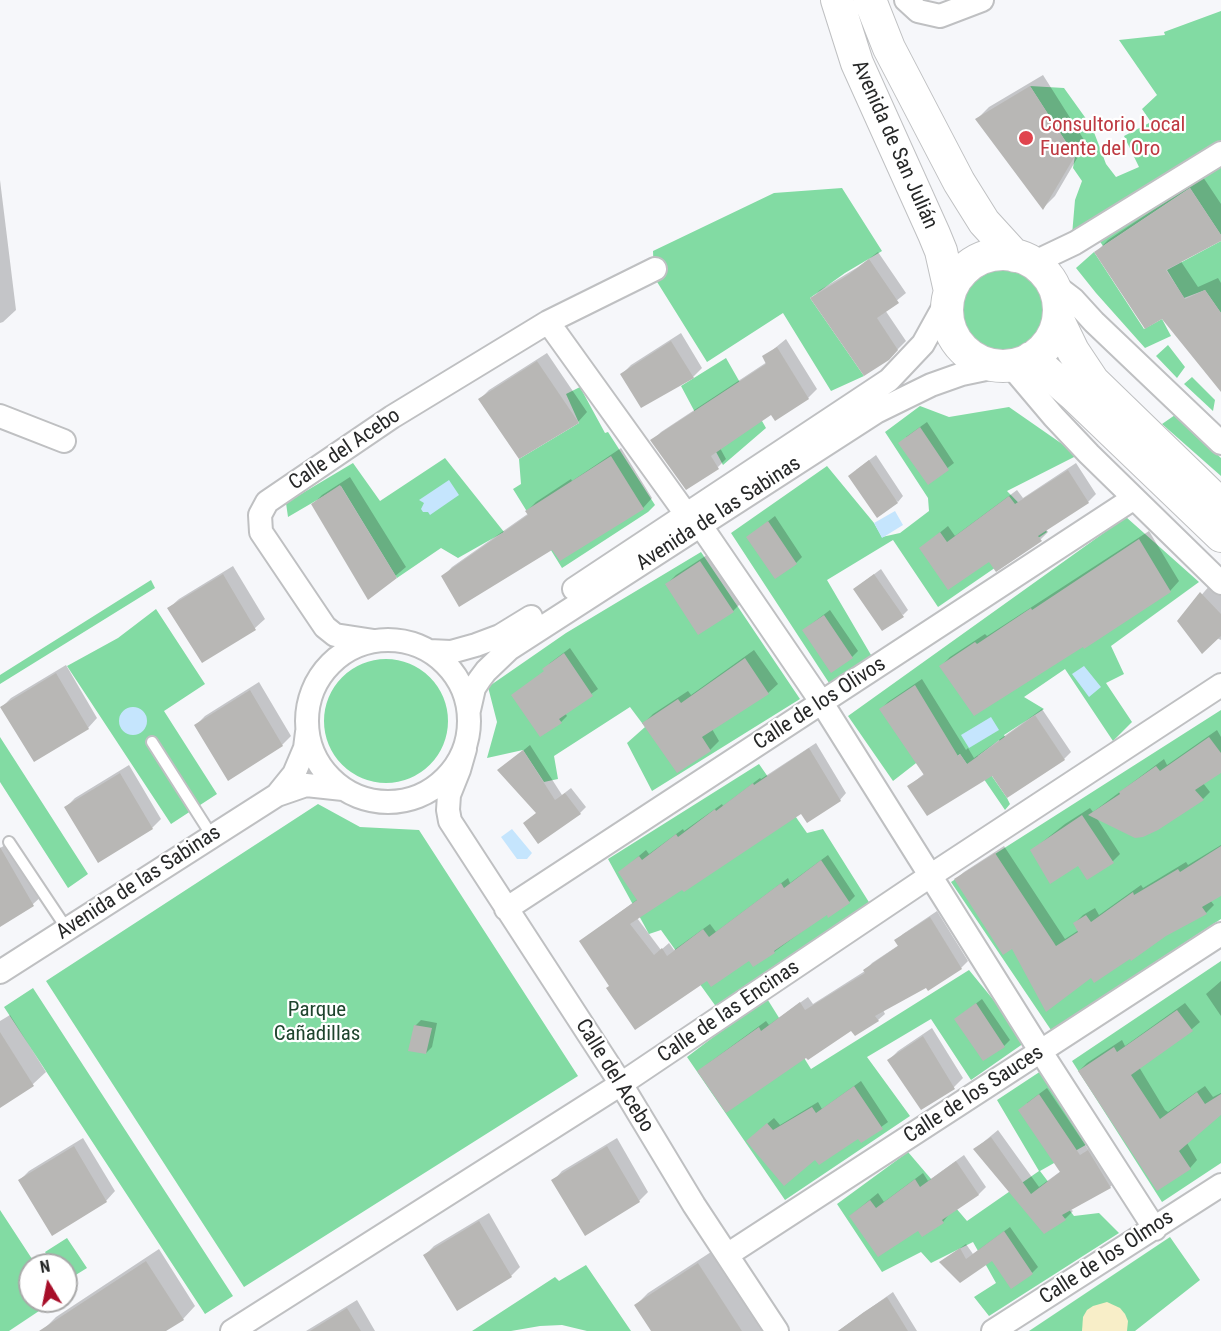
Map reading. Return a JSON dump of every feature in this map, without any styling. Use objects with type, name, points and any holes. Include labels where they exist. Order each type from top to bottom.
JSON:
[{"type":"main road","name":"Avenida de San Julián","points":[[837,0],[857,63],[920,198],[934,234],[949,294]]},
{"type":"main road","name":"Avenida de San Julián","points":[[870,0],[889,48],[959,182],[984,222],[1033,267]]},
{"type":"main road","points":[[995,255],[1033,267],[1058,298],[1058,320],[1044,348],[1016,362],[982,361],[962,348],[950,327],[947,315],[949,294],[960,274],[976,261],[995,255]]},
{"type":"main road","points":[[1058,320],[1072,351],[1094,381],[1221,505]]},
{"type":"main road","points":[[1016,362],[1075,396],[1221,536]]},
{"type":"street","points":[[906,0],[918,11],[940,16],[982,0]]},
{"type":"street","points":[[1033,267],[1221,153]]},
{"type":"street","name":"Avenida de San Julián","points":[[1033,267],[1073,299],[1094,322],[1221,443]]},
{"type":"street","name":"Calle del Acebo","points":[[325,627],[261,532],[260,515],[267,502],[392,417],[548,322],[655,268]]},
{"type":"street","name":"Avenida de las Sabinas","points":[[469,710],[474,688],[486,671],[508,649],[889,380],[923,344],[949,294]]},
{"type":"street","points":[[548,322],[693,520],[822,703],[1155,1229]]},
{"type":"street","name":"Avenida de las Sabinas","points":[[429,651],[452,652],[500,636],[876,412],[946,380],[1016,362]]},
{"type":"street","points":[[1016,362],[1053,417],[1221,583]]},
{"type":"street","points":[[0,416],[64,441]]},
{"type":"street","name":"Calle de los Olivos","points":[[506,909],[1134,498]]},
{"type":"street","points":[[325,627],[336,635],[374,641],[397,640],[419,646],[456,672],[469,710],[469,730],[459,770],[449,795],[450,821]]},
{"type":"street","points":[[325,627],[327,651],[309,705],[307,730],[320,765],[326,774],[343,789],[375,801],[399,802],[422,795],[452,772],[465,749]]},
{"type":"street","points":[[317,682],[333,662],[343,654],[374,641]]},
{"type":"street","name":"Calle de las Encinas","points":[[232,1331],[621,1084],[930,876],[1221,685]]},
{"type":"street","name":"Avenida de las Sabinas","points":[[277,795],[294,774],[305,748],[307,730]]},
{"type":"street","name":"Avenida de las Sabinas","points":[[0,972],[277,795],[306,785],[343,789]]},
{"type":"street","name":"Calle del Acebo","points":[[399,802],[429,808],[450,821],[621,1084],[777,1331]]},
{"type":"street","name":"Calle de los Sauces","points":[[727,1255],[1221,934]]},
{"type":"street","name":"Calle de los Olmos","points":[[993,1331],[1221,1185]]},
{"type":"lane","points":[[152,742],[212,836]]},
{"type":"lane","points":[[9,842],[67,929]]},
{"type":"green space","points":[[1221,11],[1221,235],[1190,188],[1103,246],[1091,228],[1072,235],[1075,200],[1082,181],[1073,168],[1075,156],[1030,86],[1064,88],[1092,127],[1106,164],[1116,177],[1139,167],[1124,136],[1151,122],[1142,109],[1157,95],[1119,40],[1165,35],[1164,32]]},
{"type":"green space","points":[[842,188],[882,251],[845,273],[810,298],[864,376],[831,391],[783,313],[707,362],[654,277],[653,251],[774,193]]},
{"type":"green space","points":[[1221,241],[1221,313],[1205,290],[1184,298],[1167,270]]},
{"type":"green space","points":[[1094,252],[1144,329],[1162,319],[1171,336],[1145,348],[1076,268]]},
{"type":"green space","points":[[994,264],[1012,264],[1029,271],[1042,284],[1049,301],[1049,319],[1042,336],[1029,349],[1012,356],[994,356],[977,349],[964,336],[957,319],[957,301],[964,284],[977,271]]},
{"type":"green space","points":[[1168,345],[1185,367],[1177,378],[1156,356]]},
{"type":"green space","points":[[726,358],[766,428],[723,465],[681,386]]},
{"type":"green space","points":[[1192,377],[1215,400],[1213,411],[1184,384]]},
{"type":"green space","points":[[580,387],[605,433],[608,432],[655,505],[648,512],[562,568],[513,489],[521,484],[519,459],[579,423],[566,394]]},
{"type":"green space","points":[[920,406],[949,417],[1009,407],[1078,455],[1007,491],[1047,532],[938,607],[893,540],[827,580],[871,655],[831,686],[731,533],[827,466],[874,523],[882,537],[900,533],[929,511],[928,498],[885,432]]},
{"type":"green space","points":[[1175,415],[1221,458],[1221,476],[1162,424]]},
{"type":"green space","points":[[445,458],[504,532],[458,558],[441,548],[397,578],[341,486],[288,517],[286,503],[353,463],[380,501]]},
{"type":"green space","points":[[1126,517],[1199,582],[1111,646],[1124,674],[1106,683],[1132,722],[1113,741],[1065,669],[1024,697],[1044,709],[1004,735],[1010,747],[1005,748],[999,740],[978,756],[1010,804],[1005,810],[977,769],[971,770],[960,754],[947,763],[920,760],[893,781],[848,716]]},
{"type":"green space","points":[[701,552],[800,699],[652,791],[627,743],[645,727],[630,707],[554,756],[558,779],[544,782],[523,750],[487,758],[497,722],[488,687],[566,633]]},
{"type":"green space","points":[[151,580],[155,588],[0,684],[0,675]]},
{"type":"green space","points":[[156,609],[205,684],[164,711],[217,794],[171,824],[67,666],[118,638]]},
{"type":"green space","points":[[386,659],[410,664],[430,677],[443,697],[448,721],[443,745],[430,765],[410,778],[386,783],[362,778],[342,765],[329,745],[324,721],[329,697],[342,677],[362,664]]},
{"type":"green space","points":[[1221,710],[1221,919],[1051,1030],[951,882]]},
{"type":"green space","points":[[0,737],[88,874],[68,888],[0,782]]},
{"type":"green space","points":[[759,764],[807,833],[823,829],[872,907],[717,1008],[661,930],[649,934],[608,859]]},
{"type":"green space","name":"Parque Cañadillas","points":[[318,804],[360,827],[419,830],[578,1076],[244,1287],[46,981]]},
{"type":"green space","points":[[1221,961],[1221,1163],[1162,1202],[1072,1061]]},
{"type":"green space","points":[[969,970],[1027,1041],[971,1080],[931,1019],[867,1057],[910,1116],[785,1200],[687,1057],[766,997],[811,1069]]},
{"type":"green space","points":[[33,988],[233,1296],[205,1314],[4,1007]]},
{"type":"green space","points":[[1041,1071],[1091,1142],[1040,1171],[1074,1216],[1099,1213],[1119,1233],[989,1316],[974,1297],[996,1283],[973,1242],[931,1263],[921,1252],[882,1272],[837,1204],[908,1152],[967,1221],[1039,1171],[997,1100]]},
{"type":"green space","points":[[0,1210],[28,1253],[18,1253],[18,1313],[36,1313],[9,1331],[0,1331]]},
{"type":"green space","points":[[1170,1237],[1200,1280],[1135,1331],[1029,1331]]},
{"type":"green space","points":[[67,1238],[77,1253],[46,1253]]},
{"type":"green space","points":[[78,1254],[87,1268],[78,1274]]},
{"type":"green space","points":[[586,1265],[631,1331],[587,1331],[562,1325],[511,1331],[472,1331],[555,1277],[559,1281]]},
{"type":"sand","points":[[1107,1302],[1120,1308],[1125,1314],[1128,1321],[1127,1331],[1082,1331],[1083,1317],[1087,1310]]},
{"type":"water","points":[[449,480],[459,495],[430,515],[428,512],[423,512],[421,509],[424,503],[419,500]]},
{"type":"water","points":[[895,511],[903,525],[882,538],[874,523]]},
{"type":"water","points":[[1084,666],[1101,687],[1089,697],[1072,674]]},
{"type":"water","points":[[133,707],[143,711],[147,721],[143,731],[133,735],[123,731],[119,721],[123,711]]},
{"type":"water","points":[[991,717],[999,730],[969,748],[961,735]]},
{"type":"water","points":[[512,829],[532,853],[527,859],[517,859],[501,837]]},
{"type":"building","name":"Consultorio Local Fuente del Oro","points":[[1030,86],[1075,156],[1043,210],[975,119]]},
{"type":"building","points":[[1190,188],[1221,235],[1221,241],[1166,270],[1185,299],[1205,290],[1221,313],[1221,392],[1162,319],[1145,329],[1094,252]]},
{"type":"building","points":[[869,259],[899,303],[877,318],[898,350],[889,360],[864,376],[810,298]]},
{"type":"building","points":[[671,341],[694,378],[641,408],[620,374]]},
{"type":"building","points":[[777,347],[809,399],[775,421],[771,415],[711,456],[719,469],[686,490],[650,440],[766,364],[762,356]]},
{"type":"building","points":[[537,361],[579,423],[519,459],[478,399]]},
{"type":"building","points":[[920,427],[949,470],[928,485],[898,443]]},
{"type":"building","points":[[611,456],[644,509],[560,561],[552,550],[459,607],[441,576],[528,515],[525,511]]},
{"type":"building","points":[[869,460],[898,503],[877,518],[848,476]]},
{"type":"building","points":[[1068,470],[1089,503],[1038,536],[1042,541],[996,572],[989,562],[948,590],[919,548],[940,532],[947,542],[1009,496],[1015,504]]},
{"type":"building","points":[[340,485],[397,578],[368,600],[311,504]]},
{"type":"building","points":[[768,521],[797,564],[775,579],[746,537]]},
{"type":"building","points":[[1139,539],[1171,592],[1084,649],[1083,647],[974,716],[939,666],[1031,608],[1032,610]]},
{"type":"building","points":[[700,561],[734,612],[698,635],[665,584]]},
{"type":"building","points":[[223,574],[256,630],[202,663],[167,608]]},
{"type":"building","points":[[874,574],[904,617],[882,631],[853,589]]},
{"type":"building","points":[[1200,592],[1221,614],[1221,636],[1202,654],[1177,621]]},
{"type":"building","points":[[824,615],[853,658],[831,673],[802,630]]},
{"type":"building","points":[[564,653],[593,696],[559,719],[562,723],[540,737],[511,695]]},
{"type":"building","points":[[745,658],[769,694],[702,737],[711,751],[677,773],[642,723],[678,699],[681,703]]},
{"type":"building","points":[[56,673],[89,729],[34,762],[0,707]]},
{"type":"building","points":[[915,685],[958,756],[960,754],[967,764],[1035,715],[1065,760],[1007,798],[992,776],[927,816],[907,786],[924,775],[879,709]]},
{"type":"building","points":[[250,690],[283,746],[228,781],[194,725]]},
{"type":"building","points":[[1209,737],[1221,753],[1221,773],[1195,790],[1204,800],[1158,830],[1135,838],[1088,815],[1156,766],[1160,771]]},
{"type":"building","points":[[809,748],[841,801],[807,823],[801,814],[684,892],[682,890],[630,924],[654,955],[662,948],[667,956],[703,929],[709,937],[781,883],[784,888],[821,860],[850,903],[828,918],[827,915],[753,967],[749,961],[711,987],[707,981],[635,1030],[606,988],[609,986],[579,941],[637,900],[618,872],[639,856],[642,860],[676,834],[678,837],[753,783],[754,785]]},
{"type":"building","points":[[523,750],[555,800],[565,793],[581,814],[538,844],[523,823],[536,813],[497,770]]},
{"type":"building","points":[[120,773],[153,829],[98,863],[64,807]]},
{"type":"building","points":[[1082,815],[1114,863],[1087,880],[1078,866],[1050,884],[1030,850]]},
{"type":"building","points":[[1221,846],[1221,896],[1202,907],[1207,914],[1166,936],[1131,961],[1130,959],[1094,983],[1091,978],[1046,1012],[1012,949],[1003,955],[954,879],[995,853],[1056,946],[1078,932],[1073,923],[1086,915],[1091,922],[1133,892],[1134,895],[1178,869],[1180,872]]},
{"type":"building","points":[[0,847],[34,906],[0,927]]},
{"type":"building","points":[[930,917],[962,969],[928,991],[926,988],[875,1016],[879,1021],[855,1036],[851,1031],[808,1060],[806,1058],[726,1113],[697,1071],[759,1027],[761,1031],[800,1002],[805,1010],[865,973],[863,970],[898,946],[894,940]]},
{"type":"building","points":[[976,1003],[1005,1047],[983,1061],[954,1019]]},
{"type":"building","points":[[1177,1010],[1193,1031],[1131,1075],[1160,1119],[1197,1092],[1205,1104],[1221,1094],[1221,1115],[1179,1151],[1191,1169],[1157,1191],[1078,1071],[1114,1047],[1117,1052]]},
{"type":"building","points":[[414,1025],[432,1028],[426,1054],[408,1051]]},
{"type":"building","points":[[0,1032],[34,1086],[0,1108]]},
{"type":"building","points":[[923,1036],[955,1089],[921,1110],[887,1060]]},
{"type":"building","points":[[854,1086],[883,1129],[861,1143],[858,1139],[819,1165],[815,1160],[784,1186],[746,1141],[767,1123],[773,1130],[812,1107],[816,1113]]},
{"type":"building","points":[[1039,1094],[1080,1155],[1088,1150],[1111,1188],[1062,1215],[1066,1220],[1044,1234],[973,1149],[991,1137],[1031,1194],[1060,1172],[1018,1110]]},
{"type":"building","points":[[74,1146],[107,1202],[52,1236],[18,1180]]},
{"type":"building","points":[[607,1146],[640,1202],[585,1236],[551,1180]]},
{"type":"building","points":[[956,1161],[979,1195],[942,1220],[944,1223],[922,1237],[918,1231],[878,1257],[849,1216],[870,1200],[876,1208],[915,1179],[920,1187]]},
{"type":"building","points":[[479,1221],[512,1277],[457,1311],[423,1255]]},
{"type":"building","points":[[1004,1231],[1033,1274],[1011,1289],[992,1261],[960,1283],[939,1262],[960,1248],[966,1259]]},
{"type":"building","points":[[146,1261],[184,1320],[166,1331],[39,1331],[67,1313],[78,1313],[78,1305]]},
{"type":"building","points":[[698,1263],[742,1331],[651,1331],[634,1305]]},
{"type":"building","points":[[887,1297],[908,1331],[838,1331],[864,1312]]},
{"type":"building","points":[[347,1308],[361,1331],[310,1331]]},
{"type":"place","name":"Consultorio Local Fuente del Oro","points":[[1026,138]]}]
